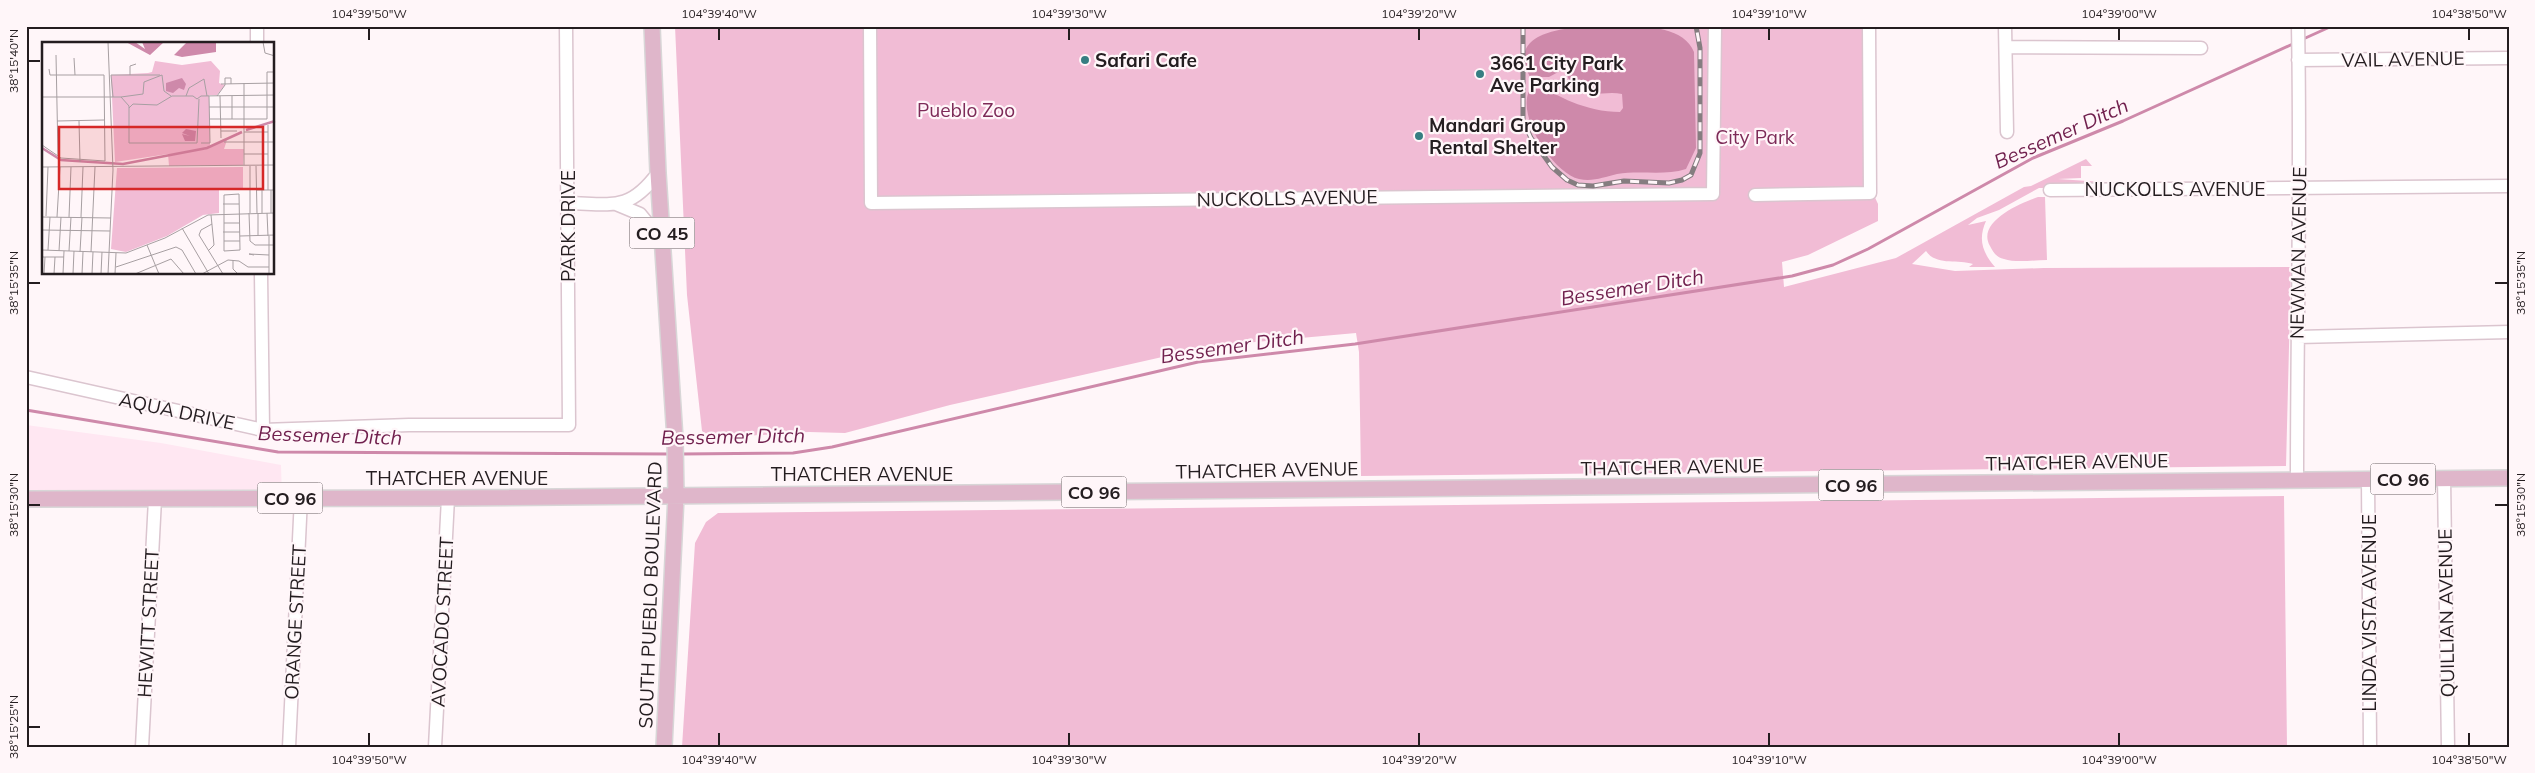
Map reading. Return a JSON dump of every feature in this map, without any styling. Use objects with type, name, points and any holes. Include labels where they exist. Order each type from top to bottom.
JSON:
[{"type":"main road","name":"SOUTH PUEBLO BOULEVARD","points":[[652,26],[658,173],[676,465],[664,747]]},
{"type":"main road","name":"THATCHER AVENUE","points":[[26,499],[448,498],[2509,478]]},
{"type":"street","points":[[257,26],[257,42]]},
{"type":"street","name":"PARK DRIVE","points":[[566,26],[569,426]]},
{"type":"street","name":"NUCKOLLS AVENUE","points":[[870,26],[871,203],[1713,194],[1715,26]]},
{"type":"street","points":[[1755,195],[1870,193],[1869,26]]},
{"type":"street","points":[[2005,26],[2007,132]]},
{"type":"street","name":"NEWMAN AVENUE","points":[[2298,28],[2298,480]]},
{"type":"street","points":[[2006,47],[2202,48]]},
{"type":"street","name":"VAIL AVENUE","points":[[2298,60],[2509,58]]},
{"type":"street","points":[[568,203],[616,204],[635,198],[644,191],[658,173]]},
{"type":"street","name":"NUCKOLLS AVENUE","points":[[2050,190],[2509,186]]},
{"type":"street","points":[[616,204],[640,214],[662,241]]},
{"type":"street","points":[[261,275],[263,430]]},
{"type":"street","points":[[2297,336],[2509,332]]},
{"type":"street","name":"AQUA DRIVE","points":[[26,377],[263,430],[409,426],[569,426]]},
{"type":"street","name":"QUILLIAN AVENUE","points":[[2444,478],[2448,747]]},
{"type":"street","name":"LINDA VISTA AVENUE","points":[[2368,479],[2370,747]]},
{"type":"street","name":"ORANGE STREET","points":[[289,747],[302,498]]},
{"type":"street","name":"AVOCADO STREET","points":[[435,747],[448,498]]},
{"type":"street","name":"HEWITT STREET","points":[[142,747],[155,499]]},
{"type":"shaded area","points":[[1604,26],[1640,26],[1667,31],[1678,35],[1688,42],[1694,52],[1696,148],[1686,169],[1669,172],[1626,173],[1594,180],[1584,180],[1569,174],[1558,166],[1539,142],[1528,113],[1527,100],[1530,89],[1546,90],[1583,106],[1620,112],[1623,108],[1622,94],[1580,92],[1571,85],[1562,70],[1549,77],[1530,77],[1524,61],[1526,49],[1534,40],[1546,34],[1561,30]]},
{"type":"shaded area","points":[[26,425],[161,443],[281,465],[282,498],[26,499]]},
{"type":"green space","points":[[675,26],[1863,26],[1865,176],[1878,204],[1878,221],[1808,255],[1782,262],[1784,287],[1896,258],[2024,187],[2031,186],[2086,159],[2092,166],[2081,166],[2081,178],[2058,179],[2103,182],[2048,184],[2045,188],[2039,188],[1999,210],[1977,218],[1968,225],[1986,221],[1982,234],[1984,251],[1995,267],[1969,267],[1973,264],[1935,259],[1926,251],[1912,264],[1955,271],[2044,268],[2291,267],[2286,466],[1361,476],[1359,352],[1356,333],[1211,346],[950,405],[845,433],[809,432],[711,438],[702,431],[687,295]]},
{"type":"green space","points":[[2038,197],[2045,197],[2047,260],[2014,261],[1999,257],[1990,246],[1987,237],[1989,229],[1994,222],[2011,209]]},
{"type":"green space","points":[[2284,496],[2287,747],[682,747],[695,543],[706,522],[718,513]]},
{"type":"waterway","name":"Bessemer Ditch","points":[[2301,40],[2332,26]]},
{"type":"waterway","name":"Bessemer Ditch","points":[[681,454],[793,453],[832,447],[1198,362],[1355,344],[1792,276],[1833,265],[1868,249],[2033,158],[2123,121],[2295,43]]},
{"type":"waterway","name":"Bessemer Ditch","points":[[26,410],[278,452],[672,454]]},
{"type":"railway","points":[[1523,26],[1523,120],[1531,138],[1552,167],[1567,180],[1578,185],[1593,186],[1624,181],[1669,183],[1682,180],[1691,175],[1700,153],[1700,48],[1696,26]]},
{"type":"place","name":"Safari Cafe","points":[[1085,60]]},
{"type":"place","name":"3661 City Park Ave Parking","points":[[1480,74]]},
{"type":"place","name":"Mandari Group Rental Shelter","points":[[1419,136]]},
{"type":"park label","name":"Pueblo Zoo","points":[[966,110]]},
{"type":"park label","name":"City Park","points":[[1755,137]]}]
